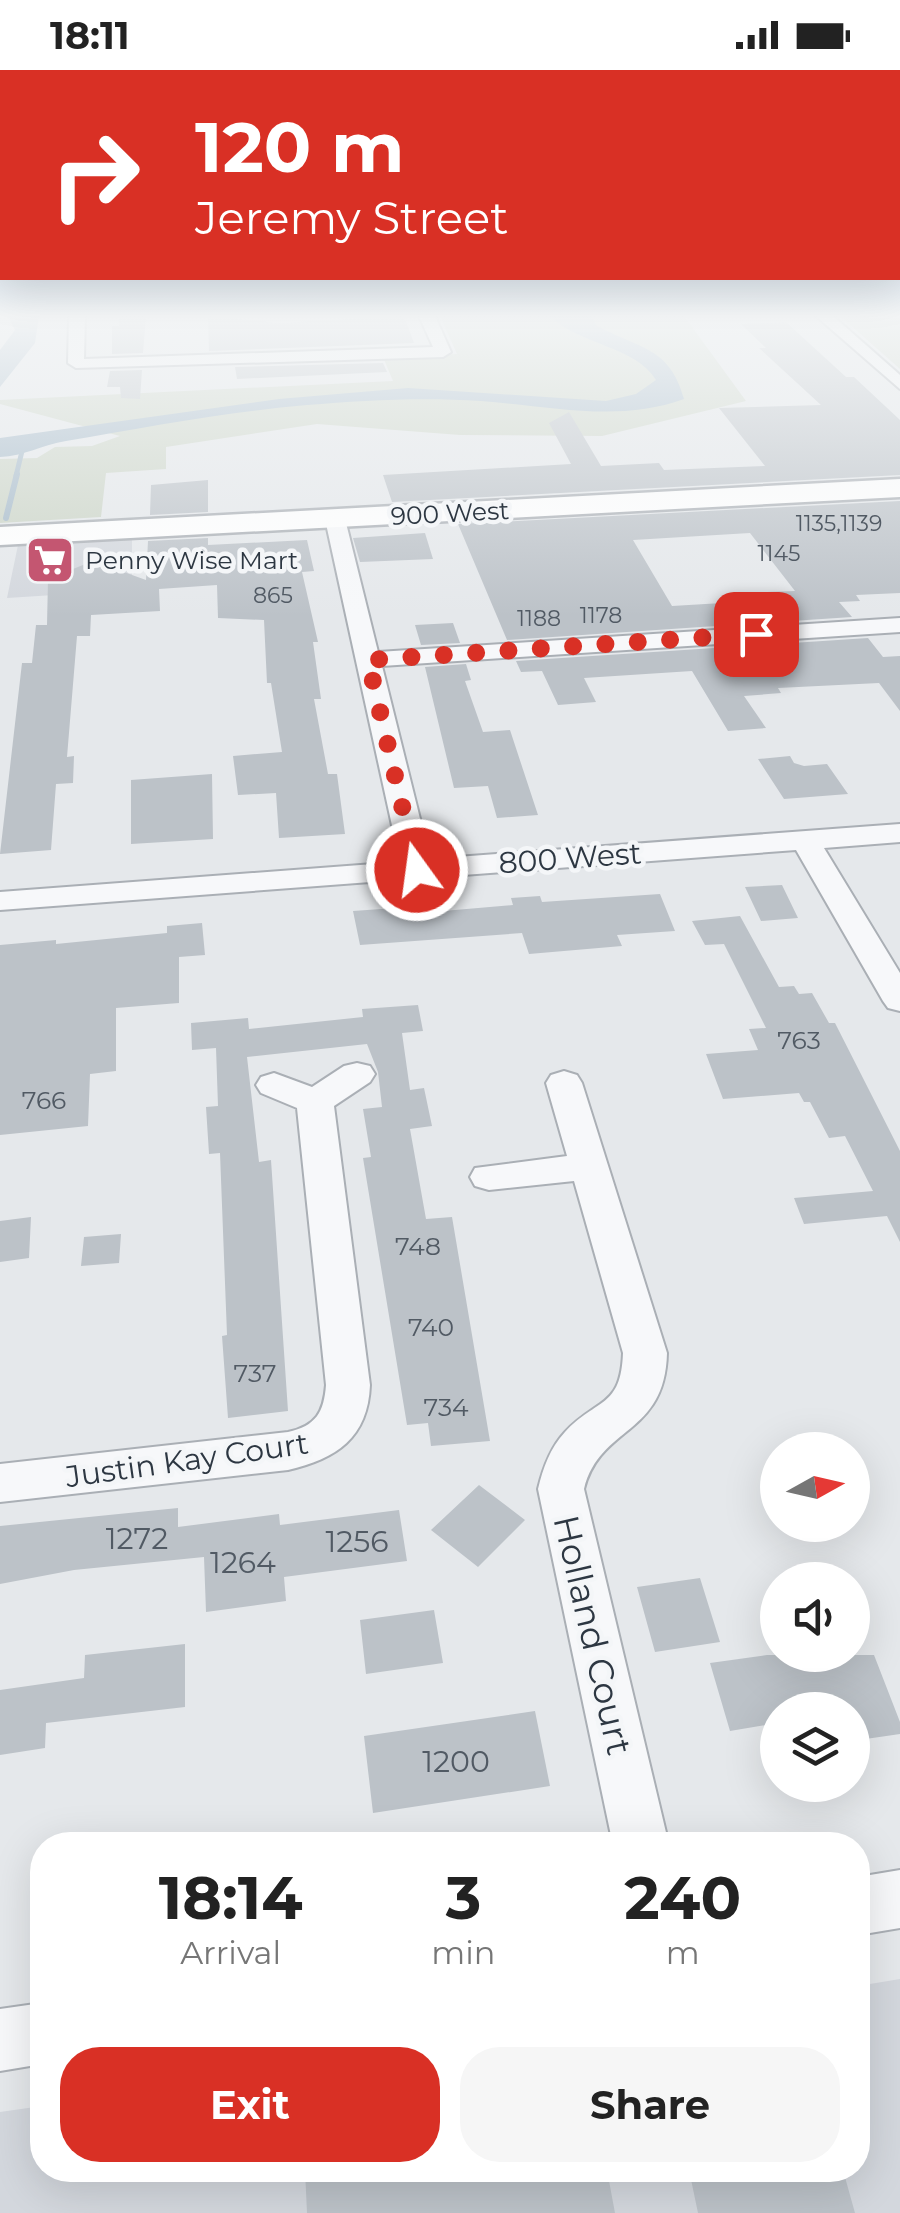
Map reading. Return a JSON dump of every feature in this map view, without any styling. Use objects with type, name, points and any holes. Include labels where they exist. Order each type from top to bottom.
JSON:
[{"type":"main road","name":"900 West","points":[[0,536],[900,488]]},
{"type":"street","points":[[335,519],[417,870]]},
{"type":"street","points":[[368,660],[900,625]]},
{"type":"street","name":"800 West","points":[[0,900],[900,833]]},
{"type":"street","points":[[805,840],[900,1001]]},
{"type":"street","name":"Justin Kay Court","points":[[0,1484],[288,1451],[319,1444],[335,1434],[344,1419],[348,1385],[295,1094],[356,1074]]},
{"type":"street","name":"Holland Court","points":[[564,1083],[645,1353],[646,1369],[638,1398],[572,1451],[564,1468],[562,1489],[638,1832]]},
{"type":"street","points":[[489,1177],[588,1167]]},
{"type":"street","points":[[870,1904],[900,1899]]},
{"type":"street","points":[[0,2040],[30,2036]]},
{"type":"shaded area","points":[[132,537],[132,590],[7,598],[18,545]]},
{"type":"shaded area","points":[[900,1979],[900,2213],[0,2213],[0,2112],[30,2108],[30,2182],[870,2182],[870,1984]]},
{"type":"green space","points":[[45,416],[684,416],[602,436],[460,435],[317,424],[166,447],[166,469],[106,473],[101,517],[0,523],[0,459],[37,458],[55,447],[92,446],[120,436]]},
{"type":"water","points":[[157,416],[218,416],[66,441],[0,457],[0,438]]},
{"type":"building","points":[[562,416],[571,416],[601,466],[659,463],[664,470],[765,466],[725,416],[896,416],[900,420],[900,475],[392,502],[383,475],[571,464],[549,423]]},
{"type":"building","points":[[208,480],[208,512],[150,515],[151,485]]},
{"type":"building","points":[[900,501],[900,593],[856,595],[860,601],[839,602],[852,617],[507,640],[458,524]],"holes":[[[750,533],[795,591],[767,592],[772,600],[672,606],[633,540]]]},
{"type":"building","points":[[425,533],[433,559],[360,562],[353,538]]},
{"type":"building","points":[[208,538],[208,545],[307,540],[314,571],[302,572],[318,642],[313,642],[321,699],[314,699],[328,774],[337,774],[345,834],[279,838],[276,793],[238,795],[233,756],[282,752],[271,683],[267,683],[264,620],[218,618],[217,585],[159,589],[160,611],[91,615],[90,636],[77,636],[67,757],[74,756],[73,783],[56,784],[51,850],[0,854],[22,663],[32,663],[36,625],[47,625],[48,579],[93,561],[146,580],[148,541]]},
{"type":"building","points":[[453,623],[460,643],[421,645],[415,625]]},
{"type":"building","points":[[868,638],[883,657],[900,656],[900,711],[879,683],[778,688],[781,693],[744,696],[766,728],[728,731],[692,671],[584,678],[596,702],[558,705],[542,671],[521,672],[516,661]]},
{"type":"building","points":[[466,664],[471,680],[465,681],[483,732],[510,730],[538,815],[497,818],[488,786],[454,788],[425,667]]},
{"type":"building","points":[[790,756],[794,763],[804,766],[827,764],[848,794],[784,799],[758,759]]},
{"type":"building","points":[[212,774],[213,839],[131,844],[131,780]]},
{"type":"building","points":[[782,885],[798,918],[761,921],[745,887]]},
{"type":"building","points":[[660,894],[675,931],[617,935],[622,946],[529,954],[522,933],[360,945],[353,911],[395,908],[397,915],[513,905],[511,898],[540,896],[542,902]]},
{"type":"building","points":[[740,916],[779,987],[794,986],[799,994],[812,993],[829,1023],[835,1023],[900,1151],[900,1242],[887,1216],[804,1224],[794,1198],[873,1191],[845,1136],[829,1138],[810,1102],[804,1102],[799,1093],[723,1099],[706,1054],[758,1050],[749,1029],[766,1028],[724,944],[705,945],[692,921]]},
{"type":"building","points":[[202,923],[205,955],[179,957],[179,1003],[116,1008],[116,1071],[90,1074],[88,1126],[0,1135],[0,945],[56,940],[56,944],[167,933],[167,926]]},
{"type":"building","points":[[418,1005],[423,1031],[402,1033],[410,1090],[424,1088],[432,1126],[410,1129],[426,1219],[452,1217],[490,1441],[431,1446],[428,1423],[407,1425],[363,1158],[371,1157],[363,1109],[382,1107],[378,1072],[367,1044],[247,1057],[259,1162],[271,1160],[288,1411],[228,1418],[222,1336],[227,1335],[220,1153],[209,1154],[206,1107],[218,1106],[216,1048],[192,1050],[191,1023],[248,1018],[249,1029],[363,1017],[362,1009]]},
{"type":"building","points":[[31,1217],[29,1258],[0,1262],[0,1221]]},
{"type":"building","points":[[121,1234],[119,1263],[81,1266],[84,1237]]},
{"type":"building","points":[[479,1485],[525,1520],[478,1567],[431,1530]]},
{"type":"building","points":[[178,1508],[178,1527],[279,1514],[280,1525],[399,1510],[407,1561],[284,1577],[286,1601],[206,1612],[204,1557],[74,1570],[0,1584],[0,1526]]},
{"type":"building","points":[[700,1578],[720,1642],[655,1652],[637,1587]]},
{"type":"building","points":[[434,1610],[443,1663],[366,1674],[360,1620]]},
{"type":"building","points":[[185,1644],[185,1707],[46,1723],[45,1748],[0,1755],[0,1690],[84,1678],[85,1655]]},
{"type":"building","points":[[870,1655],[874,1655],[900,1722],[900,1734],[870,1738],[870,1692],[760,1692],[760,1726],[730,1731],[710,1663],[760,1656],[760,1672],[870,1672]]},
{"type":"building","points":[[535,1711],[550,1786],[373,1813],[364,1736]]},
{"type":"building","points":[[306,2182],[609,2182],[615,2213],[307,2213]]},
{"type":"building","points":[[692,2182],[846,2182],[855,2213],[698,2213]]},
{"type":"waterway","points":[[16,476],[23,447]]},
{"type":"waterway","points":[[6,518],[17,474]]},
{"type":"place","name":"Penny Wise Mart","points":[[50,560]]},
{"type":"route","points":[[417,870],[368,660],[756,634]]}]
